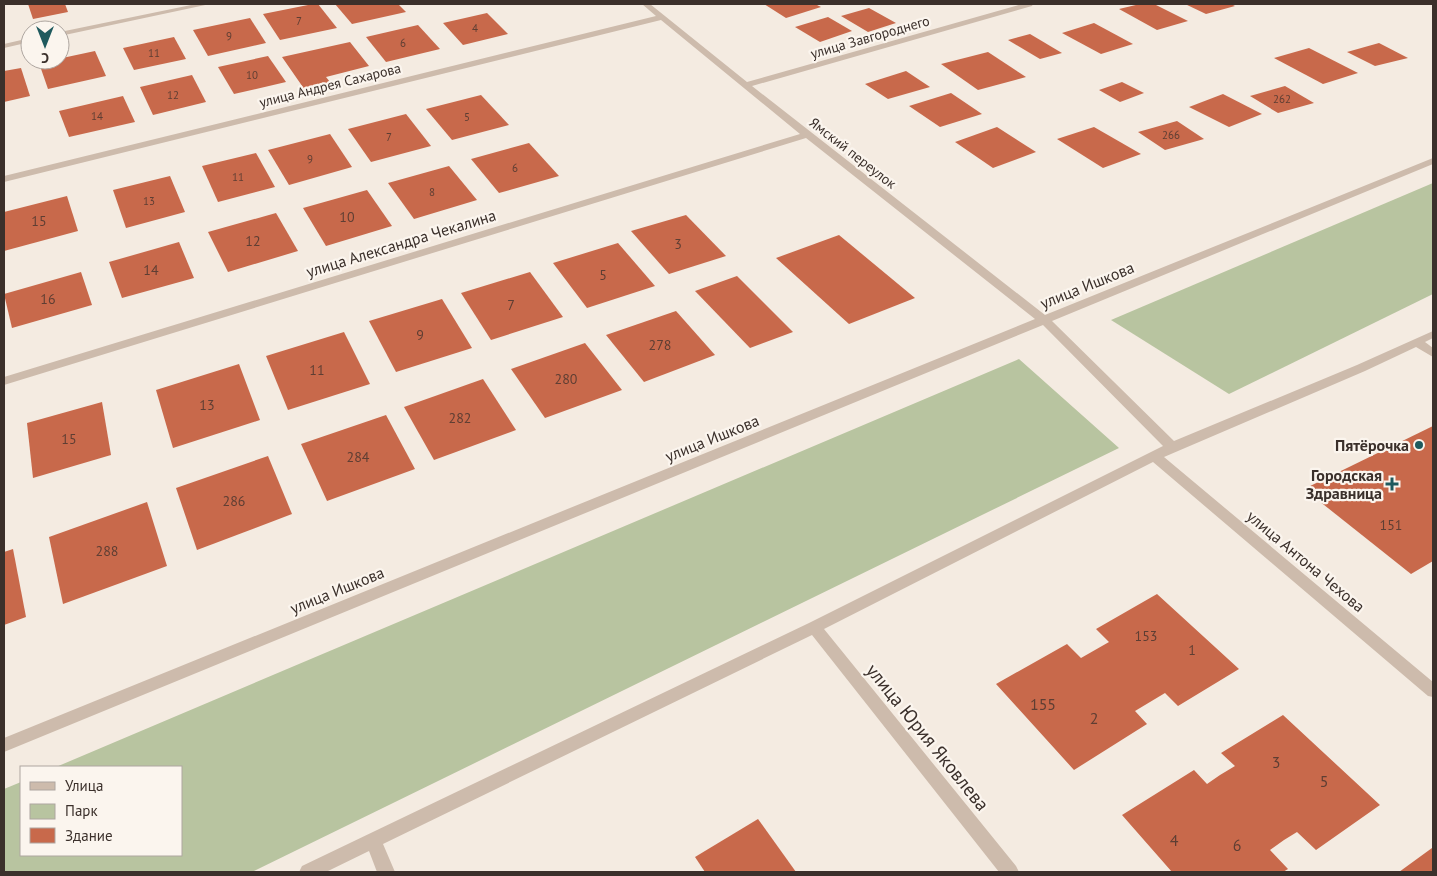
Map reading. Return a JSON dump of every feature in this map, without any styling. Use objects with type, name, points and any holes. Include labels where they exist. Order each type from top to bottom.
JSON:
[{"type":"street","points":[[70,32],[206,4]]},
{"type":"street","name":"Ямский переулок","points":[[646,4],[748,85],[807,135],[1046,321],[1172,447]]},
{"type":"street","name":"улица Завгороднего","points":[[748,85],[1029,4]]},
{"type":"street","name":"улица Андрея Сахарова","points":[[4,179],[662,17]]},
{"type":"street","points":[[4,46],[20,42]]},
{"type":"street","name":"улица Александра Чекалина","points":[[4,381],[807,135]]},
{"type":"street","name":"улица Ишкова","points":[[4,745],[1046,321],[1433,161]]},
{"type":"street","points":[[308,872],[814,627],[1156,457],[1172,447],[1433,334]]},
{"type":"street","points":[[1417,342],[1433,353]]},
{"type":"street","name":"улица Антона Чехова","points":[[1156,457],[1433,691]]},
{"type":"street","name":"улица Юрия Яковлева","points":[[814,627],[1010,872]]},
{"type":"street","points":[[372,841],[386,872]]},
{"type":"green space","points":[[1433,183],[1433,294],[1229,394],[1111,320]]},
{"type":"green space","points":[[1019,359],[1119,448],[252,872],[4,872],[4,789],[20,782],[20,856],[182,856],[182,766],[58,766]]},
{"type":"building","points":[[28,4],[65,4],[68,12],[33,19]]},
{"type":"building","points":[[318,4],[337,28],[280,40],[263,14]]},
{"type":"building","points":[[335,4],[398,4],[406,12],[352,24]]},
{"type":"building","points":[[764,4],[815,4],[821,7],[786,18]]},
{"type":"building","points":[[1140,4],[1154,4],[1188,21],[1157,30],[1119,9]]},
{"type":"building","points":[[1185,4],[1231,4],[1235,6],[1206,14]]},
{"type":"building","points":[[869,8],[896,23],[868,32],[841,16]]},
{"type":"building","points":[[487,13],[508,34],[463,45],[443,23]]},
{"type":"building","points":[[828,17],[852,31],[820,42],[795,27]]},
{"type":"building","points":[[250,18],[266,43],[208,56],[193,30]]},
{"type":"building","points":[[1094,23],[1133,44],[1101,54],[1062,33]]},
{"type":"building","points":[[418,25],[440,49],[386,62],[366,37]]},
{"type":"building","points":[[1030,34],[1062,53],[1040,59],[1008,40]]},
{"type":"building","points":[[174,37],[186,59],[134,70],[123,48]]},
{"type":"building","points":[[350,42],[369,66],[326,77],[334,87],[307,93],[282,57]]},
{"type":"building","points":[[1379,43],[1408,58],[1375,66],[1347,52]]},
{"type":"building","points":[[1309,48],[1358,73],[1323,84],[1274,58]]},
{"type":"building","points":[[95,51],[106,76],[48,89],[41,70],[70,70],[70,56]]},
{"type":"building","points":[[988,52],[1026,77],[978,90],[941,64]]},
{"type":"building","points":[[268,56],[286,82],[234,94],[218,67]]},
{"type":"building","points":[[20,68],[30,96],[4,102],[4,71]]},
{"type":"building","points":[[906,71],[930,87],[888,99],[865,84]]},
{"type":"building","points":[[192,75],[206,102],[153,115],[140,87]]},
{"type":"building","points":[[1122,82],[1144,93],[1120,102],[1099,90]]},
{"type":"building","points":[[1285,86],[1314,103],[1278,113],[1250,96]]},
{"type":"building","points":[[951,93],[982,114],[940,127],[909,106]]},
{"type":"building","points":[[1223,94],[1262,114],[1229,127],[1189,107]]},
{"type":"building","points":[[481,95],[509,125],[452,140],[426,109]]},
{"type":"building","points":[[123,96],[135,122],[69,137],[59,111]]},
{"type":"building","points":[[406,114],[431,146],[371,162],[348,129]]},
{"type":"building","points":[[1177,121],[1204,139],[1165,150],[1138,132]]},
{"type":"building","points":[[997,127],[1036,152],[993,168],[955,142]]},
{"type":"building","points":[[1094,127],[1141,154],[1103,168],[1057,139]]},
{"type":"building","points":[[330,134],[352,167],[289,185],[268,150]]},
{"type":"building","points":[[529,143],[559,176],[499,193],[471,159]]},
{"type":"building","points":[[256,153],[275,187],[218,202],[202,166]]},
{"type":"building","points":[[449,166],[477,200],[414,219],[388,183]]},
{"type":"building","points":[[170,176],[185,212],[126,228],[113,190]]},
{"type":"building","points":[[367,190],[392,226],[326,246],[303,208]]},
{"type":"building","points":[[67,196],[78,231],[4,251],[4,212]]},
{"type":"building","points":[[276,213],[298,251],[228,272],[208,232]]},
{"type":"building","points":[[686,215],[726,256],[669,274],[631,231]]},
{"type":"building","points":[[839,235],[915,298],[849,324],[776,258]]},
{"type":"building","points":[[179,242],[194,278],[122,298],[109,262]]},
{"type":"building","points":[[618,243],[655,286],[587,308],[553,263]]},
{"type":"building","points":[[81,272],[92,305],[12,328],[4,294]]},
{"type":"building","points":[[530,272],[563,317],[491,340],[461,293]]},
{"type":"building","points":[[737,276],[793,332],[750,348],[695,291]]},
{"type":"building","points":[[442,299],[472,348],[396,372],[369,321]]},
{"type":"building","points":[[676,311],[715,355],[644,382],[606,335]]},
{"type":"building","points":[[344,332],[370,384],[288,410],[266,356]]},
{"type":"building","points":[[585,343],[622,390],[545,418],[511,369]]},
{"type":"building","points":[[239,364],[260,420],[173,448],[156,390]]},
{"type":"building","points":[[483,379],[516,430],[434,460],[404,407]]},
{"type":"building","points":[[102,402],[111,455],[33,478],[27,423]]},
{"type":"building","points":[[386,415],[415,469],[327,501],[301,444]]},
{"type":"building","points":[[1433,426],[1433,561],[1411,574],[1304,489]]},
{"type":"building","points":[[268,456],[292,514],[197,550],[176,488]]},
{"type":"building","points":[[147,502],[167,566],[63,604],[49,537]]},
{"type":"building","points":[[13,549],[26,617],[4,625],[4,552]]},
{"type":"building","points":[[1157,594],[1239,669],[1178,706],[1165,693],[1135,711],[1147,724],[1074,770],[996,684],[1067,644],[1081,658],[1109,642],[1096,629]]},
{"type":"building","points":[[1283,715],[1380,805],[1316,850],[1297,832],[1284,840],[1270,850],[1288,869],[1283,872],[1172,872],[1122,815],[1194,770],[1207,784],[1235,766],[1221,753]]},
{"type":"building","points":[[758,819],[796,872],[705,872],[695,857]]},
{"type":"building","points":[[1432,848],[1433,872],[1399,872]]},
{"type":"place","name":"Пятёрочка","points":[[1419,445]]},
{"type":"place","name":"Городская Здравница","points":[[1392,484]]}]
